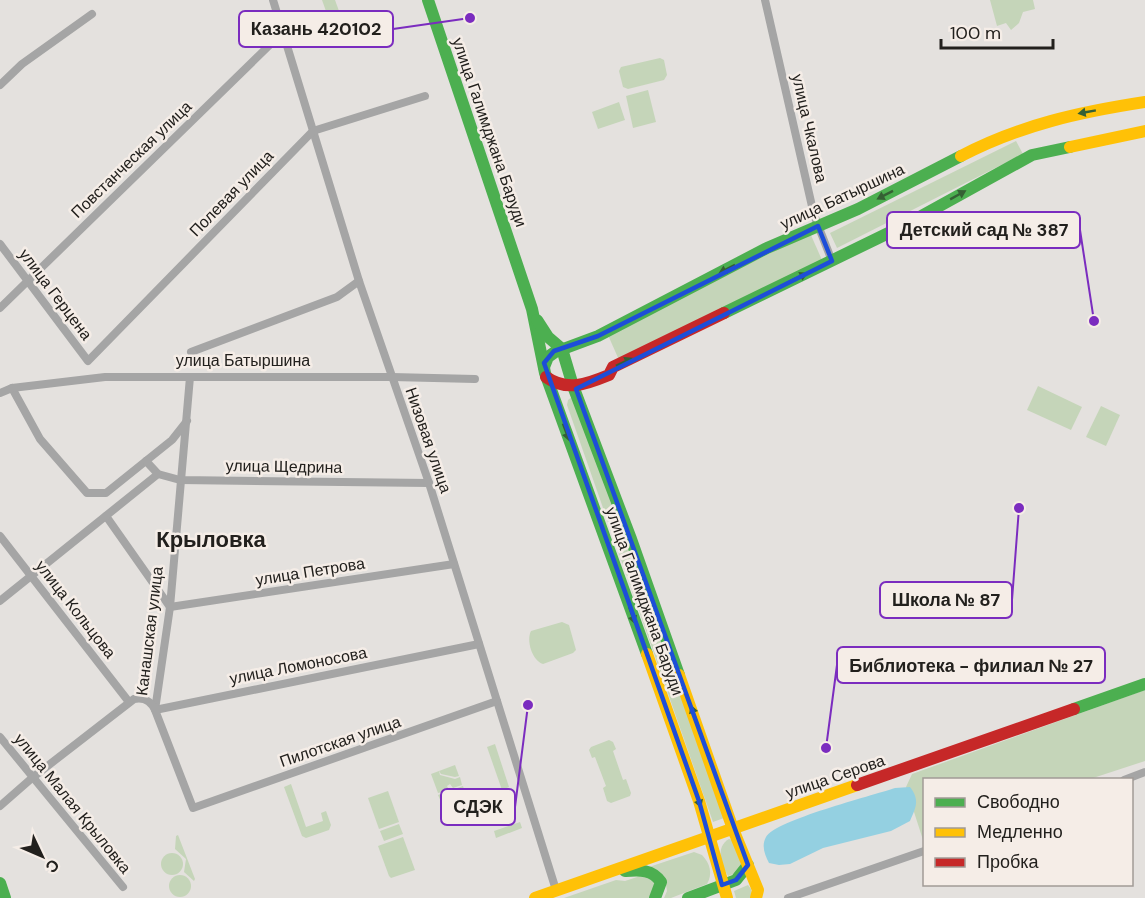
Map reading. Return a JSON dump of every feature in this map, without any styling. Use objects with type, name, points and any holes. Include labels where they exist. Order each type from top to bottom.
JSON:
[{"type":"street","name":"Низовая улица","points":[[273,0],[359,281],[429,483],[556,890]]},
{"type":"street","name":"улица Галимджана Баруди","points":[[428,0],[532,309],[545,372],[699,801],[727,898]]},
{"type":"street","name":"улица Чкалова","points":[[765,0],[818,226],[832,261]]},
{"type":"street","points":[[0,85],[22,64],[92,14]]},
{"type":"street","name":"Повстанческая улица","points":[[0,308],[283,32]]},
{"type":"street","name":"Полевая улица","points":[[88,361],[313,130],[425,96]]},
{"type":"street","name":"улица Батыршина","points":[[562,349],[598,336],[767,249],[858,209],[989,141],[1062,117],[1145,102]]},
{"type":"street","points":[[532,309],[548,337],[562,349],[548,355],[545,372],[554,382],[582,386],[609,375],[613,367],[907,224],[1032,155],[1145,131]]},
{"type":"street","name":"улица Герцена","points":[[0,244],[88,361]]},
{"type":"street","points":[[191,352],[337,297],[359,281]]},
{"type":"street","name":"улица Галимджана Баруди","points":[[562,349],[573,386],[631,539],[733,829],[758,890],[756,898]]},
{"type":"street","name":"улица Батыршина","points":[[12,388],[105,377],[392,377],[475,380]]},
{"type":"street","name":"Канашская улица","points":[[155,710],[170,607],[190,377]]},
{"type":"street","points":[[0,393],[12,388],[40,439],[87,493],[106,493],[172,440],[188,419]]},
{"type":"street","points":[[0,601],[158,474],[146,461]]},
{"type":"street","name":"улица Щедрина","points":[[158,474],[180,480],[429,483]]},
{"type":"street","points":[[106,516],[170,607]]},
{"type":"street","name":"улица Кольцова","points":[[0,536],[129,702]]},
{"type":"street","name":"улица Петрова","points":[[170,607],[454,564]]},
{"type":"street","name":"улица Ломоносова","points":[[155,710],[479,645]]},
{"type":"street","name":"улица Серова","points":[[535,898],[1145,684]]},
{"type":"street","points":[[0,806],[129,702],[138,698],[143,699],[149,702],[155,710]]},
{"type":"street","name":"Пилотская улица","points":[[155,710],[193,808],[497,701]]},
{"type":"street","name":"улица Малая Крыловка","points":[[0,737],[123,887]]},
{"type":"street","points":[[1129,778],[1145,772]]},
{"type":"street","points":[[788,898],[923,851]]},
{"type":"street","points":[[688,898],[736,880],[748,865]]},
{"type":"street","points":[[605,873],[650,871],[661,882],[655,898]]},
{"type":"street","points":[[0,883],[4,895]]},
{"type":"highlighted area","points":[[818,226],[832,261],[576,389],[748,865],[736,880],[722,885],[699,801],[544,363],[554,351],[598,336]]},
{"type":"green space","points":[[322,0],[335,0],[339,11],[327,14]]},
{"type":"green space","points":[[990,0],[1033,0],[1035,9],[1023,12],[1019,23],[1011,30],[1006,23],[997,26]]},
{"type":"green space","points":[[660,58],[664,60],[667,75],[664,80],[628,89],[623,87],[619,71],[621,67]]},
{"type":"green space","points":[[648,90],[656,122],[633,128],[626,96]]},
{"type":"green space","points":[[619,102],[625,120],[598,129],[592,112]]},
{"type":"green space","points":[[1016,141],[1023,154],[837,248],[830,233]]},
{"type":"green space","points":[[810,233],[822,260],[619,360],[608,335]]},
{"type":"green space","points":[[1038,386],[1082,407],[1071,430],[1027,410]]},
{"type":"green space","points":[[572,397],[576,399],[724,818],[713,822],[567,405],[568,400]]},
{"type":"green space","points":[[1101,406],[1120,415],[1106,446],[1086,437]]},
{"type":"green space","points":[[562,622],[569,625],[576,650],[543,664],[539,662],[531,650],[529,640],[531,631]]},
{"type":"green space","points":[[1145,690],[1145,761],[1093,778],[923,778],[923,840],[906,787],[912,774]]},
{"type":"green space","points":[[609,740],[613,742],[616,749],[613,751],[623,780],[626,779],[631,793],[630,796],[611,803],[607,801],[603,788],[606,786],[595,757],[592,758],[589,750]]},
{"type":"green space","points":[[495,744],[509,787],[502,790],[487,747]]},
{"type":"green space","points":[[455,765],[459,776],[441,774],[439,771]]},
{"type":"green space","points":[[439,771],[440,775],[455,779],[460,777],[462,785],[453,788],[450,784],[447,786],[449,790],[438,793],[431,774]]},
{"type":"green space","points":[[291,784],[306,827],[323,821],[321,813],[326,811],[331,825],[329,830],[306,838],[302,836],[284,787]]},
{"type":"green space","points":[[463,786],[470,807],[447,815],[438,795]]},
{"type":"green space","points":[[388,791],[399,822],[379,829],[368,798]]},
{"type":"green space","points":[[520,822],[522,828],[496,838],[494,831]]},
{"type":"green space","points":[[399,824],[403,834],[384,841],[380,831]]},
{"type":"green space","points":[[178,835],[194,881],[184,872],[186,859],[175,849]]},
{"type":"green space","points":[[403,837],[415,870],[391,878],[378,846]]},
{"type":"green space","points":[[729,839],[733,840],[742,862],[738,872],[728,876],[723,867],[721,851]]},
{"type":"green space","points":[[694,852],[702,855],[709,865],[710,876],[707,884],[671,898],[664,898],[667,891],[665,879],[649,867]]},
{"type":"green space","points":[[172,853],[180,856],[183,864],[180,872],[172,875],[164,872],[161,864],[164,856]]},
{"type":"green space","points":[[180,875],[188,878],[191,886],[188,894],[180,897],[172,894],[169,886],[172,878]]},
{"type":"green space","points":[[643,875],[656,882],[652,898],[564,898],[616,880],[625,881]]},
{"type":"green space","points":[[748,885],[752,898],[736,898],[734,891]]},
{"type":"water","points":[[910,787],[916,804],[910,821],[891,831],[823,848],[790,864],[769,863],[764,844],[766,837],[773,830],[825,809],[895,788]]},
{"type":"traffic: fast","points":[[428,0],[532,309],[545,373],[647,654]]},
{"type":"traffic: fast","points":[[724,313],[907,224],[1032,155],[1070,147]]},
{"type":"traffic: fast","points":[[544,367],[548,357],[555,352],[598,336],[767,248],[858,209],[961,156]]},
{"type":"traffic: fast","points":[[537,320],[548,337],[562,349],[573,386],[679,675]]},
{"type":"traffic: fast","points":[[1074,709],[1145,684]]},
{"type":"traffic: fast","points":[[688,898],[736,880],[748,865]]},
{"type":"traffic: fast","points":[[625,871],[645,871],[654,875],[661,882],[655,898]]},
{"type":"traffic: fast","points":[[0,883],[5,898]]},
{"type":"traffic: slow","points":[[961,156],[1006,136],[1051,121],[1145,102]]},
{"type":"traffic: slow","points":[[1070,147],[1145,131]]},
{"type":"traffic: slow","points":[[647,654],[699,801],[727,898]]},
{"type":"traffic: slow","points":[[679,675],[733,829],[758,890],[756,898]]},
{"type":"traffic: slow","points":[[535,898],[857,785]]},
{"type":"traffic: jam","points":[[546,377],[554,382],[569,385],[593,381],[609,375],[613,367],[724,313]]},
{"type":"traffic: jam","points":[[857,785],[1074,709]]},
{"type":"place","name":"Казань 420102","points":[[470,18]]},
{"type":"place","name":"Детский сад № 387","points":[[1094,321]]},
{"type":"place","name":"Школа № 87","points":[[1019,508]]},
{"type":"place","name":"СДЭК","points":[[528,705]]},
{"type":"place","name":"Библиотека - филиал № 27","points":[[826,748]]},
{"type":"district","name":"Крыловка","points":[[211,539]]}]
